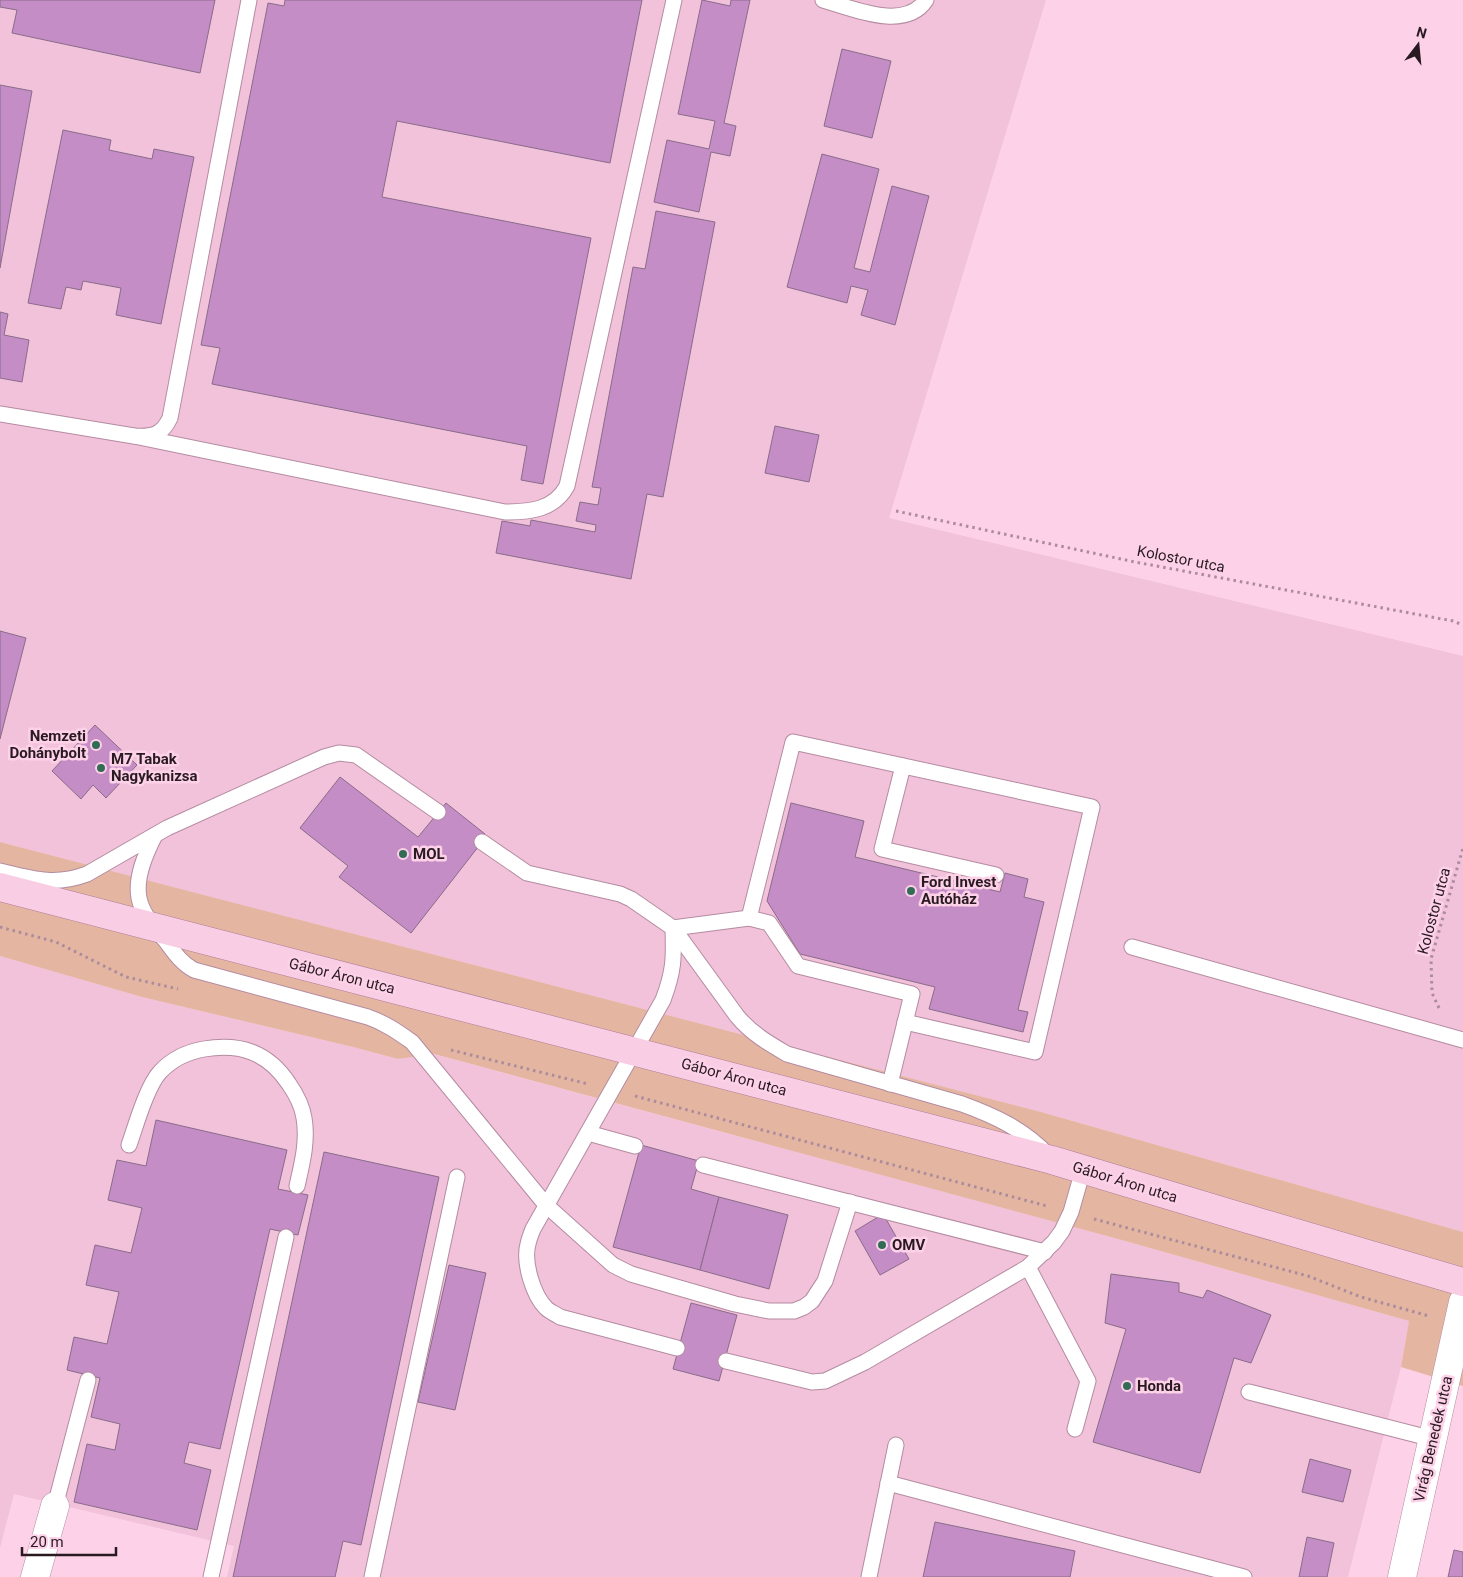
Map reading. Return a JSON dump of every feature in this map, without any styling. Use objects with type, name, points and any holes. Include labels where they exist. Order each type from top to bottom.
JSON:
[{"type":"main road","name":"Gábor Áron utca","points":[[0,888],[1052,1160],[1463,1282]]},
{"type":"street","name":"Virág Benedek utca","points":[[1402,1577],[1461,1313]]},
{"type":"street","points":[[35,1577],[55,1506]]},
{"type":"lane","points":[[134,436],[158,434],[165,428],[170,418],[249,0]]},
{"type":"lane","points":[[0,414],[134,436],[505,512],[533,510],[546,507],[556,501],[567,486],[674,0]]},
{"type":"lane","points":[[823,0],[873,14],[899,17],[911,14],[923,5],[926,0]]},
{"type":"lane","points":[[750,918],[793,742],[1092,808],[1035,1052],[905,1022]]},
{"type":"lane","points":[[0,871],[44,881],[66,881],[87,874],[167,828],[324,757],[339,753],[356,755],[438,812]]},
{"type":"lane","points":[[903,766],[882,849],[996,875]]},
{"type":"lane","points":[[155,835],[138,885],[139,899],[146,916],[184,965],[194,970],[383,1023],[412,1042],[546,1205],[613,1265],[631,1274],[735,1304],[783,1312],[804,1307],[812,1301],[825,1281],[850,1202]]},
{"type":"lane","points":[[482,842],[527,873],[620,894],[631,899],[673,928],[748,1029],[787,1054],[962,1104],[1010,1124],[1035,1142],[1052,1160]]},
{"type":"lane","points":[[673,928],[750,918],[769,924],[798,966],[912,994],[890,1084]]},
{"type":"lane","points":[[673,928],[674,966],[664,1000],[533,1229],[527,1245],[527,1265],[530,1279],[546,1308],[560,1317],[677,1348]]},
{"type":"lane","points":[[1132,947],[1457,1039]]},
{"type":"lane","points":[[129,1145],[149,1090],[159,1073],[173,1060],[194,1051],[214,1048],[233,1047],[251,1051],[271,1062],[285,1078],[298,1098],[304,1117],[305,1150],[297,1186]]},
{"type":"lane","points":[[588,1133],[636,1146]]},
{"type":"lane","points":[[703,1165],[1045,1252]]},
{"type":"lane","points":[[726,1361],[812,1382],[825,1381],[865,1362],[1028,1267],[1045,1252],[1062,1231],[1071,1212],[1083,1170]]},
{"type":"lane","points":[[372,1577],[457,1177]]},
{"type":"lane","points":[[211,1577],[286,1237]]},
{"type":"lane","points":[[1028,1267],[1088,1381],[1074,1429]]},
{"type":"lane","points":[[55,1506],[88,1380]]},
{"type":"lane","points":[[1249,1392],[1433,1440]]},
{"type":"lane","points":[[869,1577],[896,1445]]},
{"type":"lane","points":[[888,1483],[1207,1572],[1244,1577]]},
{"type":"path","name":"Kolostor utca","points":[[896,511],[1135,562],[1453,621],[1463,625]]},
{"type":"path","name":"Kolostor utca","points":[[1457,1039],[1432,993],[1430,959],[1463,848]]},
{"type":"path","points":[[0,927],[56,942],[126,976],[184,991]]},
{"type":"path","points":[[412,1042],[436,1046],[612,1090],[1071,1212],[1308,1276],[1361,1297],[1461,1313]]},
{"type":"shaded area","points":[[0,0],[1046,0],[889,518],[1463,656],[1463,1232],[1041,1112],[0,842]]},
{"type":"shaded area","points":[[0,842],[1041,1112],[1463,1232],[1463,1386],[1401,1367],[1409,1321],[1118,1239],[434,1054],[398,1059],[142,997],[0,956]]},
{"type":"shaded area","points":[[0,956],[142,997],[398,1059],[433,1054],[1118,1239],[1409,1321],[1401,1367],[1348,1577],[227,1577],[234,1546],[14,1494],[0,1548]]},
{"type":"building","points":[[0,0],[215,0],[200,73],[12,33],[17,10],[0,7]]},
{"type":"building","points":[[285,0],[642,0],[610,163],[397,121],[382,197],[591,238],[543,484],[521,480],[527,446],[212,384],[220,348],[201,345],[268,3],[284,6]]},
{"type":"building","points":[[702,0],[730,6],[731,0],[750,0],[724,123],[736,126],[730,156],[711,152],[699,212],[654,202],[667,140],[709,149],[715,121],[678,114]]},
{"type":"building","points":[[842,49],[891,61],[872,138],[824,126]]},
{"type":"building","points":[[0,85],[32,91],[0,268]]},
{"type":"building","points":[[63,130],[111,140],[109,150],[152,159],[154,149],[194,157],[161,324],[116,315],[121,288],[83,281],[81,290],[66,287],[61,309],[28,303]]},
{"type":"building","points":[[822,154],[879,169],[854,268],[870,272],[892,186],[929,196],[895,325],[861,315],[868,290],[851,286],[847,303],[787,287]]},
{"type":"building","points":[[656,211],[715,222],[663,497],[647,494],[631,579],[496,553],[502,521],[530,526],[531,520],[595,532],[596,525],[576,521],[580,502],[598,505],[601,488],[592,487],[633,267],[645,269]]},
{"type":"building","points":[[0,312],[8,314],[4,335],[29,340],[22,382],[0,378]]},
{"type":"building","points":[[775,426],[819,435],[809,482],[765,473]]},
{"type":"building","points":[[0,631],[26,638],[0,739]]},
{"type":"building","name":"Nemzeti Dohánybolt","points":[[95,725],[137,765],[106,798],[93,785],[81,799],[52,771]]},
{"type":"building","name":"MOL","points":[[340,777],[418,837],[446,803],[485,834],[482,842],[411,933],[339,877],[348,866],[300,828]]},
{"type":"building","points":[[791,803],[864,821],[855,857],[1000,892],[1005,873],[1028,879],[1024,897],[1044,902],[1018,1010],[1028,1012],[1023,1032],[929,1009],[935,987],[800,954],[767,901]]},
{"type":"building","points":[[156,1120],[287,1150],[278,1189],[308,1195],[298,1235],[270,1229],[220,1449],[189,1442],[184,1463],[211,1470],[197,1530],[74,1502],[87,1444],[115,1450],[120,1424],[91,1417],[100,1378],[67,1370],[74,1337],[107,1344],[119,1292],[86,1285],[95,1245],[131,1253],[142,1208],[108,1200],[117,1160],[146,1166]]},
{"type":"building","points":[[641,1145],[699,1161],[691,1189],[719,1197],[700,1270],[613,1247]]},
{"type":"building","points":[[324,1152],[439,1177],[361,1545],[343,1541],[335,1577],[233,1577]]},
{"type":"building","points":[[719,1197],[788,1215],[769,1289],[700,1270]]},
{"type":"building","name":"OMV","points":[[883,1214],[909,1259],[880,1275],[855,1231]]},
{"type":"building","points":[[449,1265],[486,1273],[455,1410],[418,1402]]},
{"type":"building","points":[[1111,1274],[1179,1283],[1179,1292],[1203,1298],[1207,1290],[1271,1315],[1251,1363],[1234,1358],[1200,1473],[1093,1442],[1126,1329],[1105,1323]]},
{"type":"building","points":[[691,1303],[737,1315],[719,1381],[673,1369]]},
{"type":"building","points":[[1310,1459],[1351,1470],[1343,1502],[1302,1492]]},
{"type":"building","points":[[935,1522],[1075,1551],[1070,1577],[923,1577]]},
{"type":"building","points":[[1307,1537],[1334,1543],[1327,1577],[1299,1577]]},
{"type":"building","points":[[1454,1550],[1463,1552],[1463,1577],[1448,1577]]},
{"type":"place","name":"Nemzeti Dohánybolt","points":[[96,745]]},
{"type":"place","name":"M7 Tabak Nagykanizsa","points":[[101,768]]},
{"type":"place","name":"MOL","points":[[403,854]]},
{"type":"place","name":"Ford Invest Autóház","points":[[911,891]]},
{"type":"place","name":"OMV","points":[[882,1245]]},
{"type":"place","name":"Honda","points":[[1127,1386]]}]
